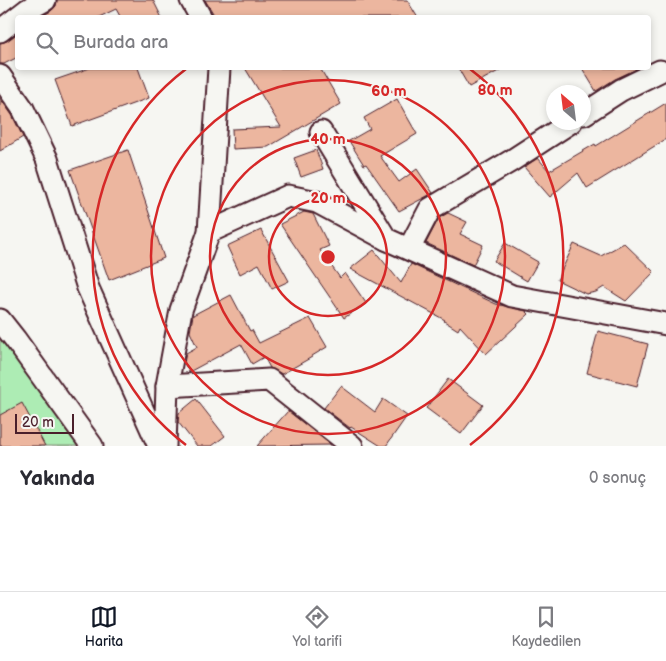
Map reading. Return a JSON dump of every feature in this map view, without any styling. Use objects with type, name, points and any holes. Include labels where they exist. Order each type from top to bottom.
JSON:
[{"type":"street","points":[[21,15],[45,0]]},
{"type":"street","points":[[191,0],[199,15]]},
{"type":"street","points":[[0,31],[15,20]]},
{"type":"street","points":[[165,446],[167,386],[181,310],[209,232],[219,70]]},
{"type":"street","points":[[591,109],[621,90],[660,71]]},
{"type":"street","points":[[0,76],[23,109],[47,159],[88,288],[159,446]]},
{"type":"street","points":[[409,249],[430,209],[559,130]]},
{"type":"street","points":[[321,132],[386,239]]},
{"type":"street","points":[[209,232],[288,196],[317,202],[386,239],[512,296],[662,324]]},
{"type":"street","points":[[0,320],[92,446]]},
{"type":"street","points":[[167,386],[269,380],[352,446]]},
{"type":"green space","points":[[0,330],[83,446],[0,446]]},
{"type":"building","points":[[57,0],[153,0],[160,15],[119,15],[116,9],[103,15],[44,15],[56,6]]},
{"type":"building","points":[[205,0],[407,0],[416,15],[214,15]]},
{"type":"building","points":[[15,35],[15,58],[0,64],[0,43]]},
{"type":"building","points":[[84,70],[139,70],[149,98],[72,126],[55,80]]},
{"type":"building","points":[[246,70],[321,70],[341,104],[268,147],[233,149],[232,129],[281,127]]},
{"type":"building","points":[[459,70],[500,70],[469,87]]},
{"type":"building","points":[[583,70],[635,70],[615,79],[596,91]]},
{"type":"building","points":[[0,98],[12,115],[23,137],[0,151]]},
{"type":"building","points":[[397,99],[417,134],[380,156],[399,182],[417,169],[433,193],[399,211],[366,164],[364,165],[349,141],[370,129],[364,118]]},
{"type":"building","points":[[666,103],[666,139],[587,188],[578,173],[550,197],[524,167],[538,158],[549,171],[595,144],[596,146]]},
{"type":"building","points":[[128,150],[164,258],[109,280],[70,170]]},
{"type":"building","points":[[316,150],[323,169],[301,177],[294,158]]},
{"type":"building","points":[[304,212],[313,214],[329,246],[320,250],[340,278],[345,273],[366,303],[344,318],[280,224]]},
{"type":"building","points":[[448,213],[467,222],[460,234],[483,245],[473,265],[426,243],[439,218]]},
{"type":"building","points":[[261,230],[289,281],[272,289],[259,264],[240,274],[227,246]]},
{"type":"building","points":[[505,243],[538,262],[527,281],[494,261]]},
{"type":"building","points":[[624,243],[654,272],[626,301],[604,287],[596,292],[586,294],[557,280],[574,244],[601,256]]},
{"type":"building","points":[[374,250],[401,283],[411,264],[496,304],[526,311],[529,314],[486,354],[460,326],[458,330],[445,320],[350,269]]},
{"type":"building","points":[[231,295],[250,331],[252,330],[259,343],[310,318],[327,347],[282,374],[270,368],[264,357],[252,364],[241,344],[189,372],[184,363],[186,353],[197,347],[190,332],[193,315]]},
{"type":"building","points":[[598,331],[648,344],[637,386],[587,373]]},
{"type":"building","points":[[448,379],[483,405],[461,434],[426,408]]},
{"type":"building","points":[[341,386],[375,412],[383,399],[407,416],[386,446],[381,446],[350,428],[324,408]]},
{"type":"building","points":[[196,399],[225,436],[212,446],[197,446],[178,422],[179,413]]},
{"type":"building","points":[[22,403],[45,446],[0,446],[0,415]]},
{"type":"building","points":[[288,411],[331,445],[257,446]]}]
